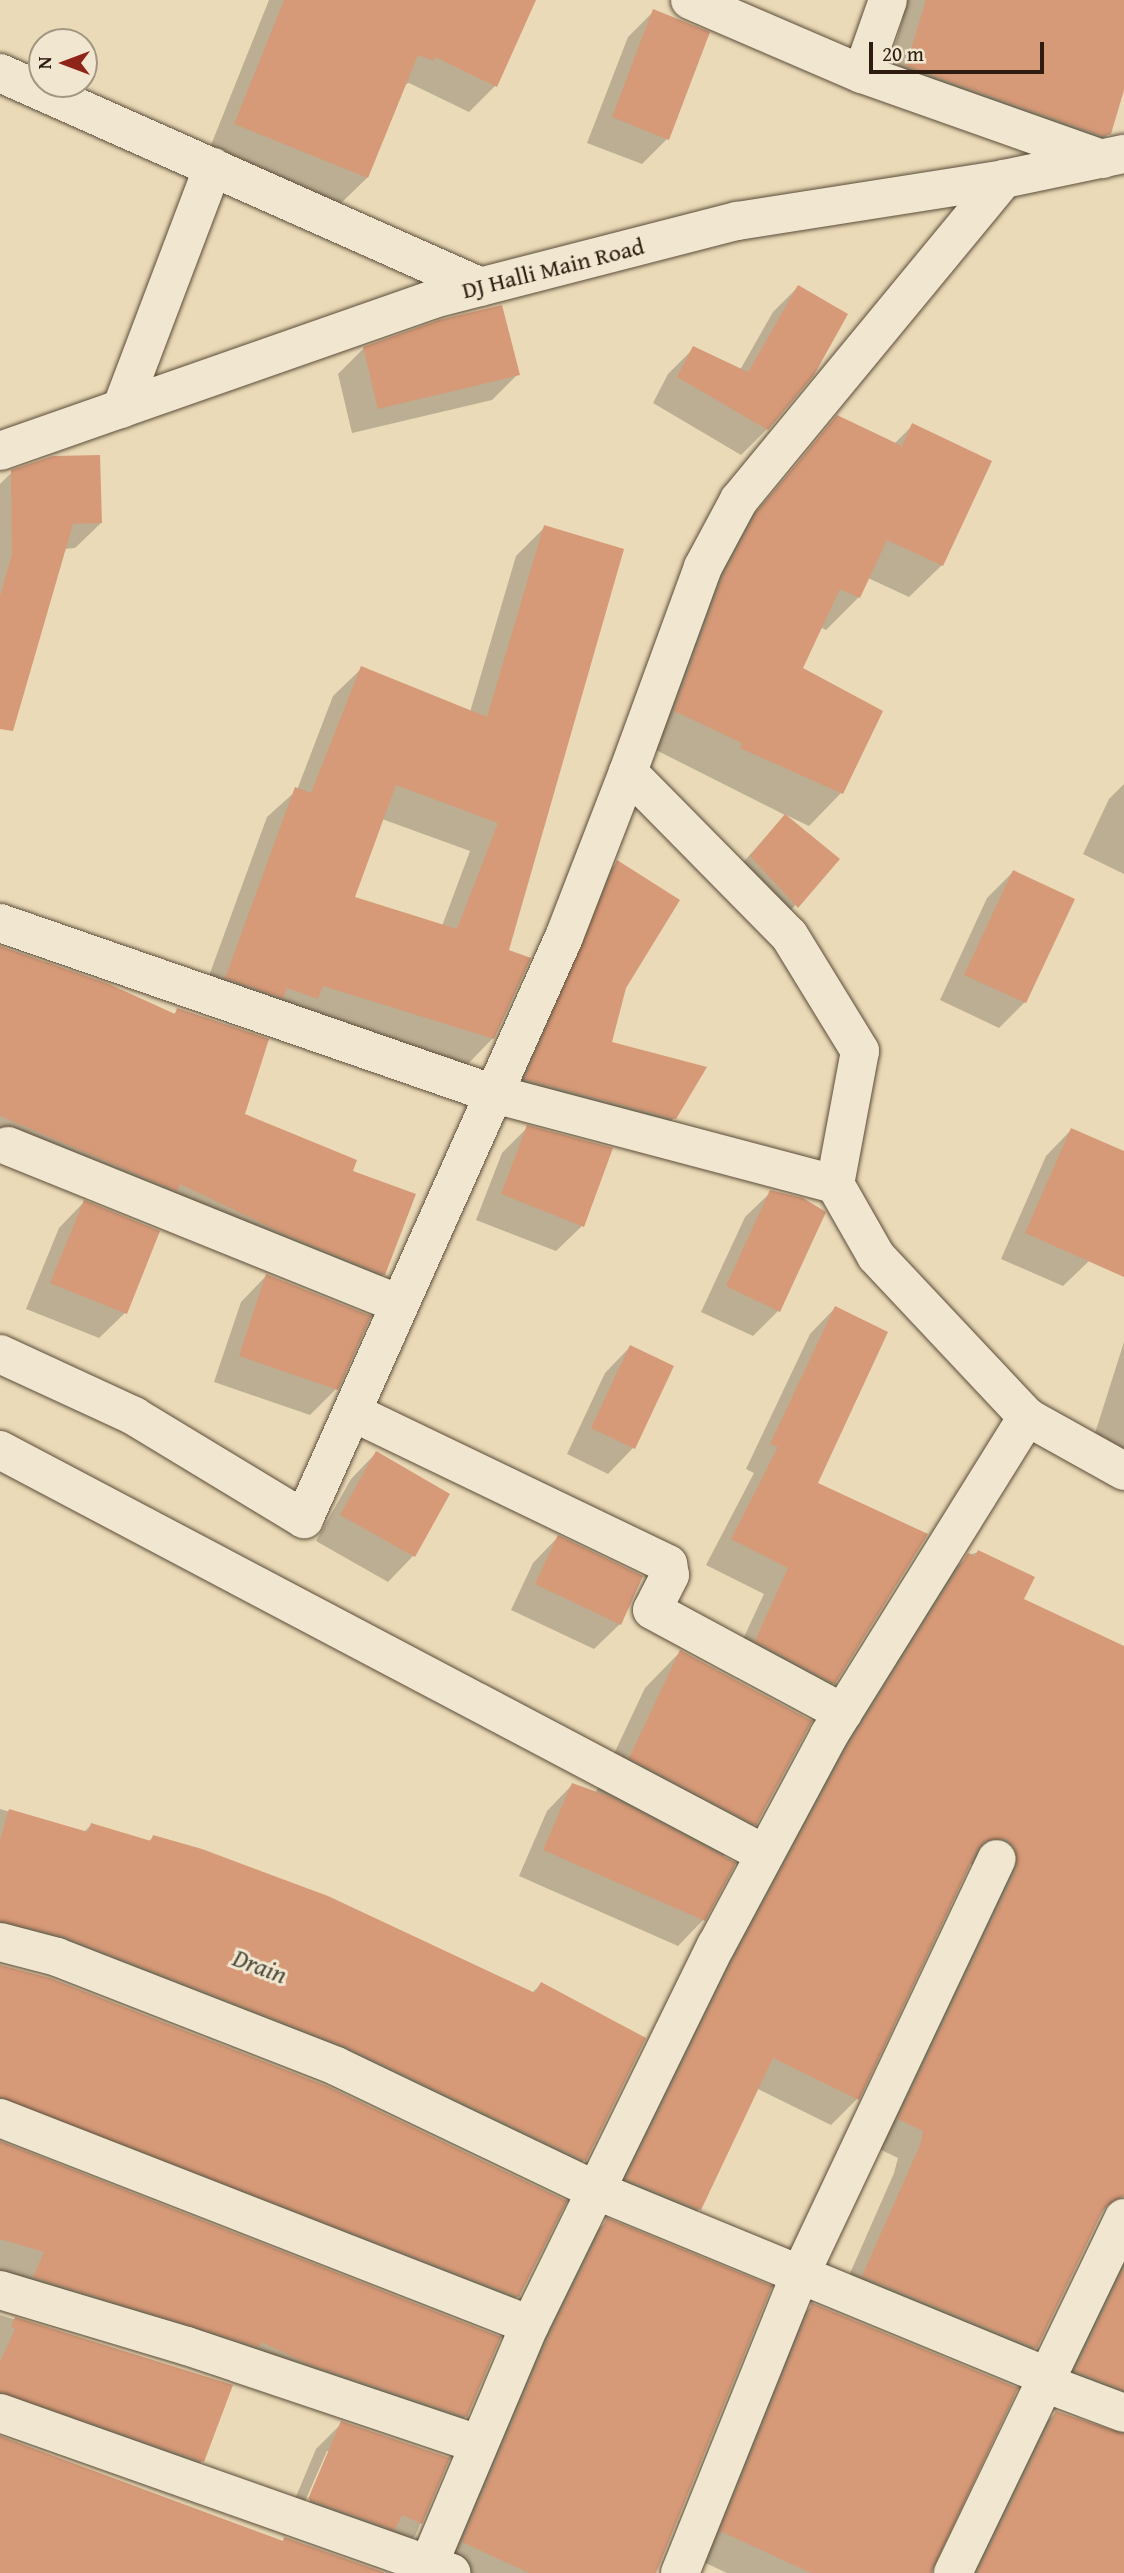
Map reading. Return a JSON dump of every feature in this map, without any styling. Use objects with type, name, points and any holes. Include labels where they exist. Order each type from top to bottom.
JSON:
[{"type":"street","points":[[690,0],[862,74],[1114,157]]},
{"type":"street","points":[[862,74],[888,0]]},
{"type":"street","points":[[0,74],[481,286]]},
{"type":"street","name":"DJ Halli Main Road","points":[[0,451],[433,299],[481,286],[737,221],[1004,179],[1114,157]]},
{"type":"street","points":[[121,409],[214,167]]},
{"type":"street","points":[[0,1354],[134,1416],[304,1519],[564,937],[628,772],[702,567],[739,500],[1004,179]]},
{"type":"street","points":[[628,772],[789,935],[860,1051],[835,1184],[876,1256],[1027,1417],[1124,1471]]},
{"type":"street","points":[[0,923],[494,1094],[835,1184]]},
{"type":"street","points":[[8,1146],[399,1304]]},
{"type":"street","points":[[352,1412],[668,1564],[670,1575],[652,1610],[843,1713]]},
{"type":"street","points":[[0,2413],[435,2570],[478,2444],[530,2325],[595,2190],[765,1854],[843,1713],[1027,1417]]},
{"type":"street","points":[[0,1450],[765,1854]]},
{"type":"street","points":[[680,2573],[800,2275],[997,1859]]},
{"type":"street","points":[[0,1942],[57,1957],[336,2066],[595,2190],[1046,2376],[1046,2384]]},
{"type":"street","points":[[0,2118],[530,2325]]},
{"type":"street","points":[[953,2573],[1124,2218]]},
{"type":"street","points":[[0,2290],[187,2346],[478,2444]]},
{"type":"street","points":[[1046,2384],[1124,2413]]},
{"type":"building","points":[[284,0],[536,0],[497,87],[435,57],[434,61],[418,55],[368,178],[234,124]]},
{"type":"building","points":[[926,0],[1124,0],[1124,90],[1111,134],[1103,136],[906,66]]},
{"type":"building","points":[[653,9],[710,32],[669,140],[612,117]]},
{"type":"building","points":[[798,285],[848,314],[814,375],[768,430],[677,377],[693,346],[748,372]]},
{"type":"building","points":[[502,305],[520,375],[378,409],[363,347],[439,320]]},
{"type":"building","points":[[837,415],[902,446],[912,423],[992,461],[943,566],[887,540],[860,598],[840,589],[803,668],[883,711],[843,794],[740,748],[742,743],[674,711],[723,576],[757,512]]},
{"type":"building","points":[[100,455],[102,523],[73,524],[13,731],[0,729],[0,596],[12,554],[11,470],[53,456]]},
{"type":"building","points":[[544,525],[624,549],[509,950],[531,958],[494,1039],[323,986],[318,999],[287,988],[283,998],[225,978],[295,787],[311,793],[361,666],[487,717]],"holes":[[[396,785],[498,823],[457,929],[355,897]]]},
{"type":"building","points":[[785,814],[840,859],[798,908],[750,856]]},
{"type":"building","points":[[617,860],[680,900],[626,988],[612,1042],[707,1067],[676,1119],[524,1079]]},
{"type":"building","points":[[1013,870],[1075,899],[1026,1003],[964,975]]},
{"type":"building","points":[[0,946],[109,984],[175,1014],[177,1008],[269,1039],[245,1114],[357,1160],[353,1171],[416,1194],[385,1275],[280,1232],[180,1184],[177,1191],[0,1116]]},
{"type":"building","points":[[527,1125],[613,1148],[584,1227],[501,1194]]},
{"type":"building","points":[[1071,1128],[1124,1151],[1124,1277],[1025,1233]]},
{"type":"building","points":[[770,1190],[803,1198],[826,1212],[780,1312],[726,1286]]},
{"type":"building","points":[[84,1200],[160,1231],[127,1314],[50,1283]]},
{"type":"building","points":[[266,1274],[371,1316],[338,1390],[239,1356]]},
{"type":"building","points":[[835,1306],[888,1332],[818,1483],[928,1534],[835,1684],[755,1641],[788,1568],[731,1539],[778,1447],[770,1444]]},
{"type":"building","points":[[630,1345],[674,1366],[635,1449],[591,1428]]},
{"type":"building","points":[[376,1451],[450,1494],[415,1557],[340,1515]]},
{"type":"building","points":[[558,1535],[643,1576],[621,1625],[535,1584]]},
{"type":"building","points":[[978,1550],[1035,1577],[1024,1599],[1124,1646],[1124,2196],[1104,2208],[1037,2348],[862,2276],[920,2145],[923,2131],[898,2119],[1017,1868],[1015,1847],[1006,1839],[985,1841],[977,1850],[859,2100],[773,2058],[701,2210],[626,2179],[735,1956],[848,1746],[968,1553],[975,1556]]},
{"type":"building","points":[[680,1650],[812,1721],[756,1825],[629,1758]]},
{"type":"building","points":[[572,1783],[611,1797],[736,1863],[705,1921],[543,1850]]},
{"type":"building","points":[[9,1809],[88,1832],[91,1823],[151,1841],[153,1835],[202,1849],[328,1896],[535,1993],[541,1982],[646,2038],[586,2161],[344,2046],[65,1937],[0,1921],[0,1840]]},
{"type":"building","points":[[0,1965],[50,1978],[327,2086],[567,2201],[519,2297],[0,2097]]},
{"type":"building","points":[[0,2141],[501,2337],[467,2417],[306,2363],[261,2342],[259,2347],[33,2277],[44,2252],[0,2239]]},
{"type":"building","points":[[607,2218],[772,2286],[656,2573],[529,2573],[462,2542],[550,2334]]},
{"type":"building","points":[[1124,2268],[1124,2390],[1075,2371]]},
{"type":"building","points":[[812,2303],[1018,2388],[931,2573],[811,2573],[720,2531]]},
{"type":"building","points":[[15,2317],[233,2385],[204,2462],[0,2392],[0,2362],[15,2329],[11,2327]]},
{"type":"building","points":[[1056,2411],[1124,2434],[1124,2573],[977,2573]]},
{"type":"building","points":[[341,2421],[450,2458],[422,2524],[402,2515],[395,2530],[308,2499]]},
{"type":"building","points":[[0,2436],[283,2541],[284,2537],[386,2573],[0,2573]]},
{"type":"water label","name":"Drain","points":[[260,1966]]}]
